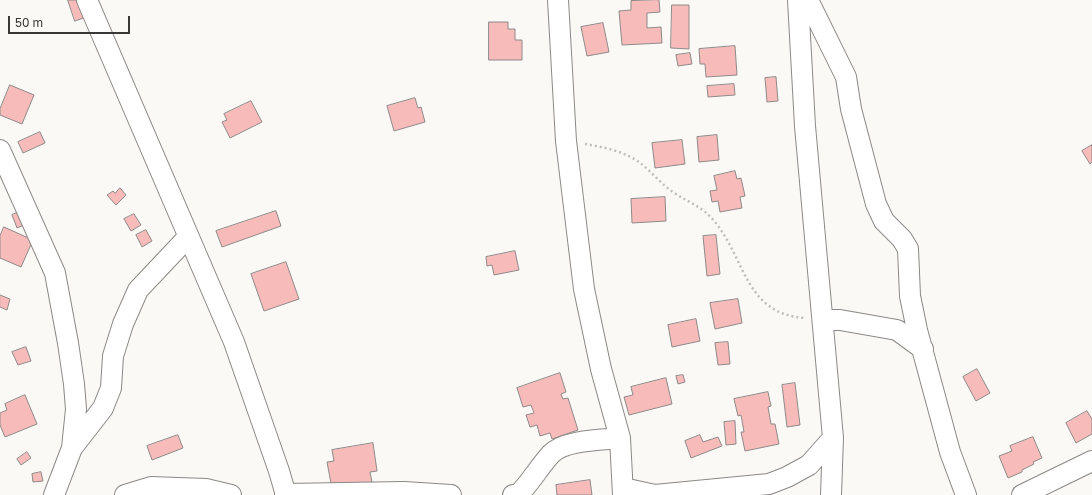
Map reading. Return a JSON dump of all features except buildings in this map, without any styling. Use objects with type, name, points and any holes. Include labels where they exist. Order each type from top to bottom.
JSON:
[{"type":"street","points":[[87,0],[234,342],[279,471],[285,494],[404,492],[451,495]]},
{"type":"street","points":[[558,0],[566,141],[584,289],[601,369],[620,438],[623,492],[655,495],[769,484],[787,477],[809,465],[834,438]]},
{"type":"street","points":[[798,0],[806,126],[834,438],[831,495]]},
{"type":"street","points":[[808,0],[846,77],[851,108],[876,204],[884,221],[902,239],[908,249],[910,296],[950,452],[966,495]]},
{"type":"street","points":[[0,150],[55,273],[68,343],[76,409],[72,448],[54,495]]},
{"type":"street","points":[[72,448],[103,408],[111,388],[113,356],[123,324],[138,290],[188,237]]},
{"type":"street","points":[[824,320],[840,320],[897,330],[923,349]]},
{"type":"street","points":[[513,495],[518,495],[526,487],[552,452],[562,446],[620,438]]},
{"type":"street","points":[[1022,495],[1092,461]]},
{"type":"street","points":[[125,495],[151,487],[206,489],[231,495]]},
{"type":"path","points":[[566,141],[609,148],[638,161],[672,191],[704,210],[716,223],[759,299],[775,311],[795,318],[824,320]]}]
